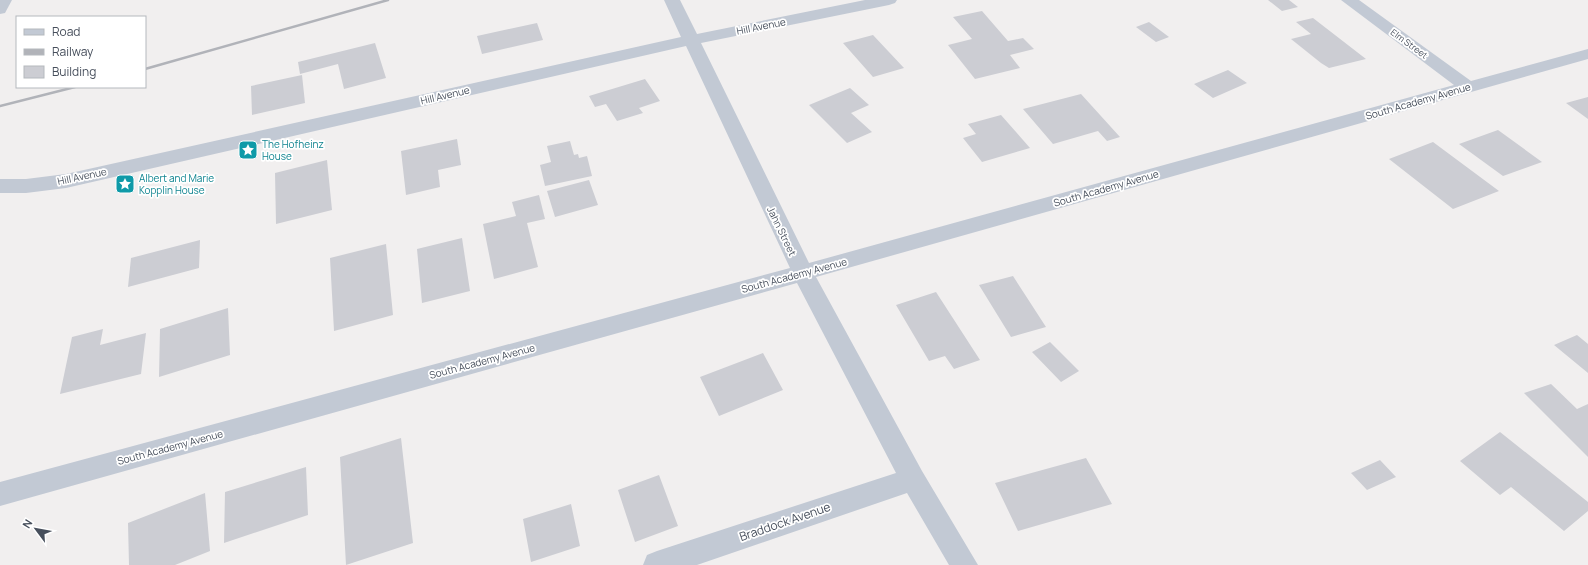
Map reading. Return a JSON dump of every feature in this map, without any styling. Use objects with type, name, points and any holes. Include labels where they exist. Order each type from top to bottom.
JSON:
[{"type":"street","name":"Jahn Street","points":[[672,0],[803,273],[913,479],[964,565]]},
{"type":"street","name":"Hill Avenue","points":[[0,186],[26,186],[66,181],[691,40],[889,0]]},
{"type":"street","name":"Elm Street","points":[[1349,0],[1468,87]]},
{"type":"street","name":"South Academy Avenue","points":[[0,494],[803,273],[1588,54]]},
{"type":"street","name":"Braddock Avenue","points":[[657,565],[913,479]]},
{"type":"lane","points":[[0,10],[5,0]]},
{"type":"building","points":[[1268,0],[1289,0],[1298,7],[1282,11]]},
{"type":"building","points":[[982,11],[1008,41],[1023,38],[1034,49],[1010,55],[1020,68],[975,79],[948,45],[972,39],[953,17]]},
{"type":"building","points":[[1313,18],[1366,59],[1329,68],[1321,63],[1291,39],[1311,34],[1296,22]]},
{"type":"building","points":[[1149,22],[1169,37],[1156,42],[1136,27]]},
{"type":"building","points":[[537,23],[543,40],[482,54],[477,36]]},
{"type":"building","points":[[873,35],[904,68],[873,77],[843,43]]},
{"type":"building","points":[[375,43],[386,78],[344,89],[338,64],[300,74],[298,62]]},
{"type":"building","points":[[1228,70],[1247,83],[1213,98],[1194,84]]},
{"type":"building","points":[[302,75],[305,103],[252,115],[251,86]]},
{"type":"building","points":[[645,79],[660,101],[639,108],[643,113],[617,121],[606,104],[595,107],[589,96]]},
{"type":"building","points":[[850,88],[869,105],[851,113],[872,132],[847,143],[809,105]]},
{"type":"building","points":[[1081,94],[1120,137],[1107,141],[1098,131],[1053,144],[1023,109]]},
{"type":"building","points":[[1588,97],[1588,119],[1566,103]]},
{"type":"building","points":[[1001,115],[1030,148],[982,162],[963,138],[976,134],[968,124]]},
{"type":"building","points":[[1498,130],[1542,162],[1503,176],[1459,144]]},
{"type":"building","points":[[457,139],[461,165],[438,170],[440,187],[406,195],[401,151]]},
{"type":"building","points":[[570,141],[574,155],[578,154],[579,158],[587,156],[592,176],[545,186],[540,165],[551,162],[547,146]]},
{"type":"building","points":[[1433,142],[1499,191],[1453,209],[1389,159]]},
{"type":"building","points":[[327,160],[332,210],[276,224],[275,173]]},
{"type":"building","points":[[589,180],[598,205],[555,217],[547,191]]},
{"type":"building","points":[[539,195],[545,219],[527,223],[538,267],[494,279],[483,224],[516,216],[512,202]]},
{"type":"building","points":[[462,238],[470,291],[422,303],[417,249]]},
{"type":"building","points":[[200,240],[199,268],[128,287],[131,258]]},
{"type":"building","points":[[386,244],[393,315],[334,331],[330,258]]},
{"type":"building","points":[[1013,276],[1046,327],[1011,337],[979,285]]},
{"type":"building","points":[[936,292],[980,360],[954,369],[945,356],[929,361],[896,305]]},
{"type":"building","points":[[228,308],[230,355],[159,377],[160,329]]},
{"type":"building","points":[[103,329],[100,345],[146,333],[141,374],[60,394],[72,337]]},
{"type":"building","points":[[1577,335],[1588,344],[1588,373],[1554,345]]},
{"type":"building","points":[[1050,342],[1079,371],[1061,382],[1032,352]]},
{"type":"building","points":[[763,353],[783,390],[719,416],[700,377]]},
{"type":"building","points":[[1551,384],[1577,409],[1588,404],[1588,457],[1524,393]]},
{"type":"building","points":[[1500,432],[1588,502],[1588,511],[1564,531],[1511,487],[1500,495],[1460,461]]},
{"type":"building","points":[[401,438],[413,543],[346,565],[340,457]]},
{"type":"building","points":[[1086,458],[1112,504],[1018,531],[995,483]]},
{"type":"building","points":[[1380,460],[1396,477],[1367,490],[1351,473]]},
{"type":"building","points":[[306,467],[308,515],[224,543],[225,492]]},
{"type":"building","points":[[659,475],[678,526],[635,542],[618,490]]},
{"type":"building","points":[[205,493],[210,551],[175,565],[129,565],[128,523]]},
{"type":"building","points":[[571,504],[580,546],[531,562],[523,519]]},
{"type":"railway","points":[[146,69],[388,0]]},
{"type":"railway","points":[[0,106],[71,88]]},
{"type":"place","name":"The Hofheinz House","points":[[248,150]]},
{"type":"place","name":"Albert and Marie Kopplin House","points":[[125,184]]}]
